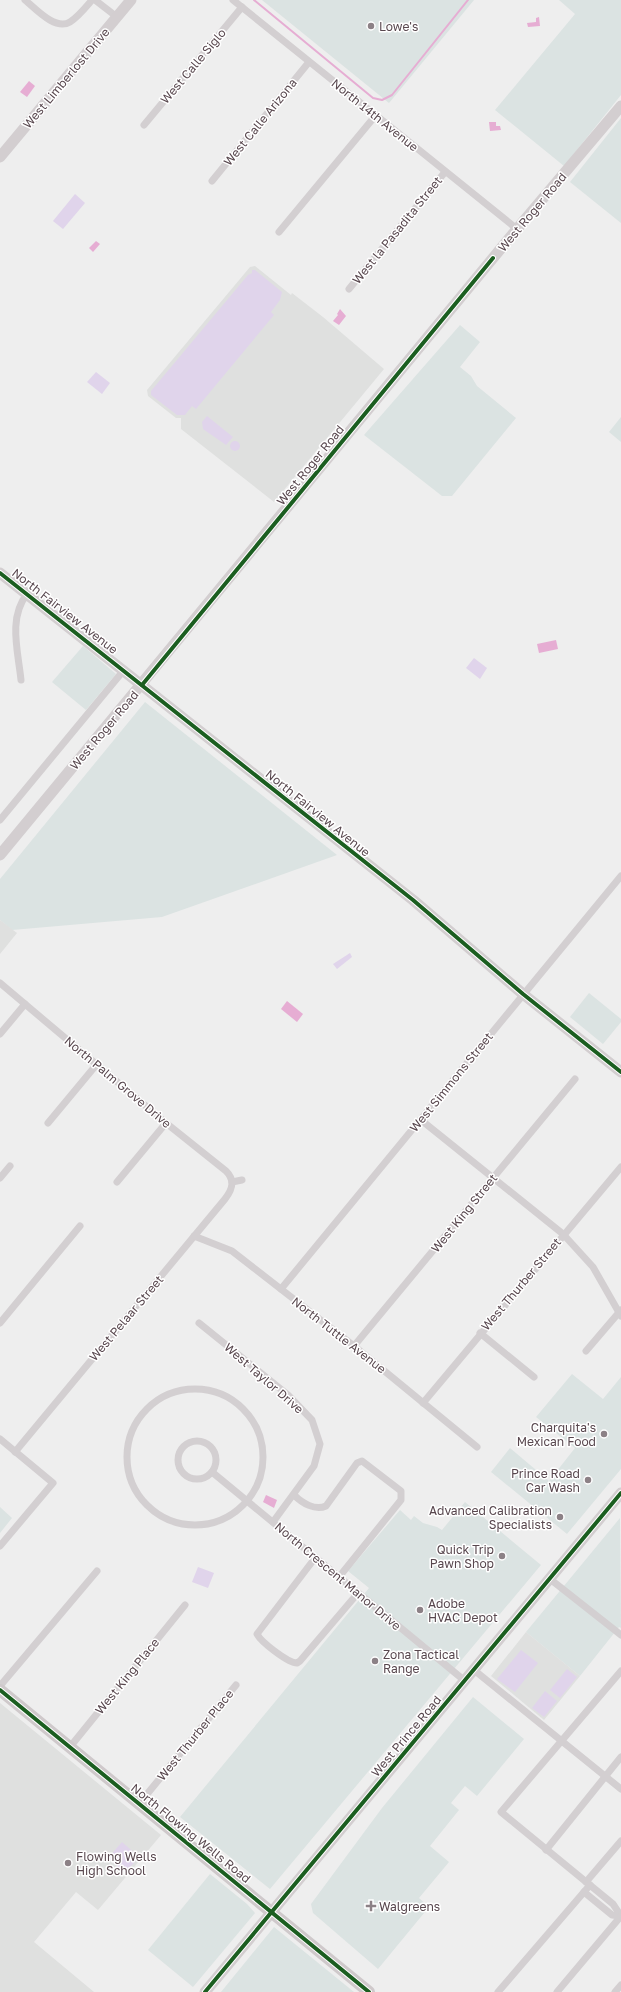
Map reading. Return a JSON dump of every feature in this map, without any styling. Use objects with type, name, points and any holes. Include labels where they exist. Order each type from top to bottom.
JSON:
[{"type":"main road","name":"North Flowing Wells Road","points":[[0,1690],[369,1992]]},
{"type":"street","points":[[25,0],[54,22],[64,24],[70,22],[92,0]]},
{"type":"street","points":[[96,0],[117,17]]},
{"type":"street","name":"West Limberlost Drive","points":[[0,157],[131,0]]},
{"type":"street","name":"North 14th Avenue","points":[[233,0],[517,229]]},
{"type":"street","name":"West Calle Siglo","points":[[144,125],[242,7]]},
{"type":"street","name":"West Calle Arizona","points":[[212,181],[309,62]]},
{"type":"street","name":"West Roger Road","points":[[0,854],[517,229],[621,106]]},
{"type":"street","points":[[279,232],[376,115]]},
{"type":"street","name":"West la Pasadita Street","points":[[349,289],[445,172]]},
{"type":"street","name":"North Fairview Avenue","points":[[0,573],[413,900],[523,994],[621,1072]]},
{"type":"street","points":[[21,680],[15,630],[16,615],[21,602],[27,594]]},
{"type":"street","name":"West Roger Road","points":[[0,820],[124,670]]},
{"type":"street","name":"West Simmons Street","points":[[281,1289],[621,876]]},
{"type":"street","name":"North Palm Grove Drive","points":[[0,983],[166,1123],[226,1171],[232,1182]]},
{"type":"street","points":[[0,1034],[25,1004]]},
{"type":"street","points":[[48,1123],[97,1064]]},
{"type":"street","name":"West King Street","points":[[354,1346],[575,1079]]},
{"type":"street","points":[[421,1120],[563,1234],[594,1266],[620,1313],[586,1351]]},
{"type":"street","points":[[117,1182],[166,1123]]},
{"type":"street","points":[[0,1178],[10,1166]]},
{"type":"street","name":"West Thurber Street","points":[[423,1403],[563,1234],[621,1167]]},
{"type":"street","points":[[232,1182],[242,1180]]},
{"type":"street","name":"West Pelaar Street","points":[[15,1452],[229,1193],[232,1182]]},
{"type":"street","points":[[0,1323],[80,1226]]},
{"type":"street","name":"North Tuttle Avenue","points":[[194,1236],[232,1250],[354,1346],[477,1447]]},
{"type":"street","name":"West Taylor Drive","points":[[199,1323],[288,1395],[312,1420],[320,1444],[314,1466],[273,1522]]},
{"type":"street","points":[[480,1333],[534,1377]]},
{"type":"street","points":[[193,1388],[216,1392],[232,1399],[248,1414],[258,1428],[262,1442],[264,1462],[259,1482],[248,1501],[220,1521],[200,1525],[180,1524],[163,1518],[151,1510],[138,1496],[128,1475],[126,1467],[128,1439],[138,1417],[153,1402],[173,1392],[193,1388]]},
{"type":"street","points":[[0,1439],[53,1483],[0,1546]]},
{"type":"street","points":[[199,1441],[209,1446],[215,1455],[215,1467],[212,1472],[208,1476],[198,1479],[192,1478],[183,1473],[180,1468],[178,1457],[183,1447],[199,1441]]},
{"type":"street","points":[[294,1495],[299,1500],[314,1507],[322,1508],[326,1506],[357,1463],[362,1461],[401,1491],[401,1500],[339,1577]]},
{"type":"street","name":"North Crescent Manor Drive","points":[[212,1472],[465,1681]]},
{"type":"street","name":"West Prince Road","points":[[205,1992],[621,1493]]},
{"type":"street","points":[[315,1558],[257,1634],[265,1642],[290,1662],[297,1663],[358,1593]]},
{"type":"street","points":[[0,1686],[97,1571]]},
{"type":"street","points":[[550,1578],[621,1635]]},
{"type":"street","name":"West King Place","points":[[70,1747],[185,1605]]},
{"type":"street","points":[[474,1670],[563,1740],[621,1789]]},
{"type":"street","points":[[621,1671],[501,1812],[613,1904],[621,1916]]},
{"type":"street","name":"West Thurber Place","points":[[139,1804],[236,1685]]},
{"type":"street","points":[[546,1850],[621,1757]]},
{"type":"street","points":[[498,1992],[584,1892],[588,1883],[621,1841]]},
{"type":"street","points":[[584,1892],[612,1915],[621,1916]]},
{"type":"street","points":[[556,1992],[621,1916]]},
{"type":"street","points":[[615,1992],[621,1985]]},
{"type":"shaded area","points":[[262,0],[474,0],[389,103]]},
{"type":"shaded area","points":[[559,0],[621,0],[621,95],[564,166],[495,110],[575,14]]},
{"type":"shaded area","points":[[539,17],[540,26],[528,27],[527,23],[536,22],[536,18]]},
{"type":"shaded area","points":[[29,81],[35,86],[27,97],[20,92]]},
{"type":"shaded area","points":[[621,118],[621,223],[570,182]]},
{"type":"shaded area","points":[[489,122],[496,122],[496,126],[500,126],[501,130],[490,131]]},
{"type":"shaded area","points":[[75,194],[85,203],[63,229],[53,221]]},
{"type":"shaded area","points":[[96,241],[100,244],[93,252],[89,248]]},
{"type":"shaded area","points":[[255,266],[291,295],[292,293],[323,317],[384,369],[274,502],[181,429],[181,418],[176,418],[148,396],[147,390],[250,267]]},
{"type":"shaded area","points":[[252,270],[255,270],[282,292],[280,300],[271,312],[274,315],[196,409],[192,406],[185,415],[177,415],[151,395],[151,391],[248,275],[252,273]]},
{"type":"shaded area","points":[[340,309],[346,316],[339,325],[333,321],[338,315],[337,314]]},
{"type":"shaded area","points":[[460,325],[480,342],[460,367],[471,376],[477,386],[516,418],[452,496],[442,496],[364,435]]},
{"type":"shaded area","points":[[96,372],[110,383],[102,394],[87,382]]},
{"type":"shaded area","points":[[207,416],[233,437],[226,445],[203,429],[202,422]]},
{"type":"shaded area","points":[[621,417],[621,442],[609,432]]},
{"type":"shaded area","points":[[233,441],[237,441],[239,442],[239,450],[233,451],[230,448],[230,444]]},
{"type":"shaded area","points":[[556,640],[558,649],[539,653],[537,644]]},
{"type":"shaded area","points":[[83,646],[116,674],[86,710],[52,682]]},
{"type":"shaded area","points":[[474,658],[487,668],[480,679],[466,668]]},
{"type":"shaded area","points":[[145,702],[337,855],[162,917],[12,930],[0,920],[0,879]]},
{"type":"shaded area","points":[[0,920],[17,933],[0,954]]},
{"type":"shaded area","points":[[350,953],[352,957],[337,969],[333,964]]},
{"type":"shaded area","points":[[589,993],[621,1019],[621,1022],[603,1044],[570,1017]]},
{"type":"shaded area","points":[[287,1001],[303,1014],[297,1022],[281,1009]]},
{"type":"shaded area","points":[[572,1374],[603,1399],[621,1377],[621,1469],[567,1534],[491,1472],[510,1448],[549,1481],[575,1448],[536,1417]]},
{"type":"shaded area","points":[[266,1495],[277,1500],[274,1508],[263,1502]]},
{"type":"shaded area","points":[[465,1502],[541,1565],[270,1889],[180,1817],[369,1588],[348,1571],[400,1510],[411,1520],[414,1516],[423,1523],[442,1530]]},
{"type":"shaded area","points":[[0,1507],[12,1518],[0,1533]]},
{"type":"shaded area","points":[[620,1518],[621,1628],[619,1627],[580,1676],[526,1632]]},
{"type":"shaded area","points":[[198,1567],[214,1573],[208,1588],[192,1582]]},
{"type":"shaded area","points":[[526,1632],[580,1676],[544,1720],[491,1676]]},
{"type":"shaded area","points":[[521,1650],[538,1663],[515,1692],[497,1679]]},
{"type":"shaded area","points":[[567,1669],[577,1677],[560,1698],[550,1690]]},
{"type":"shaded area","points":[[545,1691],[557,1701],[544,1717],[532,1708]]},
{"type":"shaded area","points":[[473,1697],[524,1739],[477,1796],[465,1786],[451,1803],[459,1810],[430,1846],[449,1862],[419,1898],[429,1907],[378,1969],[313,1913],[311,1904],[382,1808]]},
{"type":"shaded area","name":"Flowing Wells High School","points":[[0,1703],[161,1835],[98,1910],[76,1892],[34,1942],[94,1992],[0,1992]]},
{"type":"shaded area","points":[[122,1842],[139,1857],[125,1873],[108,1858]]},
{"type":"shaded area","points":[[210,1874],[247,1904],[255,1913],[193,1987],[148,1950]]},
{"type":"shaded area","points":[[274,1927],[354,1992],[221,1992]]},
{"type":"waterway","points":[[254,0],[373,98],[382,100],[392,95],[468,0]]},
{"type":"cycle path","points":[[142,685],[493,258]]},
{"type":"cycle path","points":[[0,573],[413,900],[523,994],[621,1072]]},
{"type":"cycle path","points":[[205,1992],[621,1493]]},
{"type":"cycle path","points":[[0,1690],[369,1992]]},
{"type":"place","name":"Lowe's","points":[[371,26]]},
{"type":"place","name":"Charquita's Mexican Food","points":[[604,1434]]},
{"type":"place","name":"Prince Road Car Wash","points":[[588,1480]]},
{"type":"place","name":"Advanced Calibration Specialists","points":[[560,1517]]},
{"type":"place","name":"Quick Trip Pawn Shop","points":[[502,1556]]},
{"type":"place","name":"Adobe HVAC Depot","points":[[420,1610]]},
{"type":"place","name":"Zona Tactical Range","points":[[375,1661]]},
{"type":"place","name":"Flowing Wells High School","points":[[68,1863]]},
{"type":"place","name":"Walgreens","points":[[371,1906]]}]
